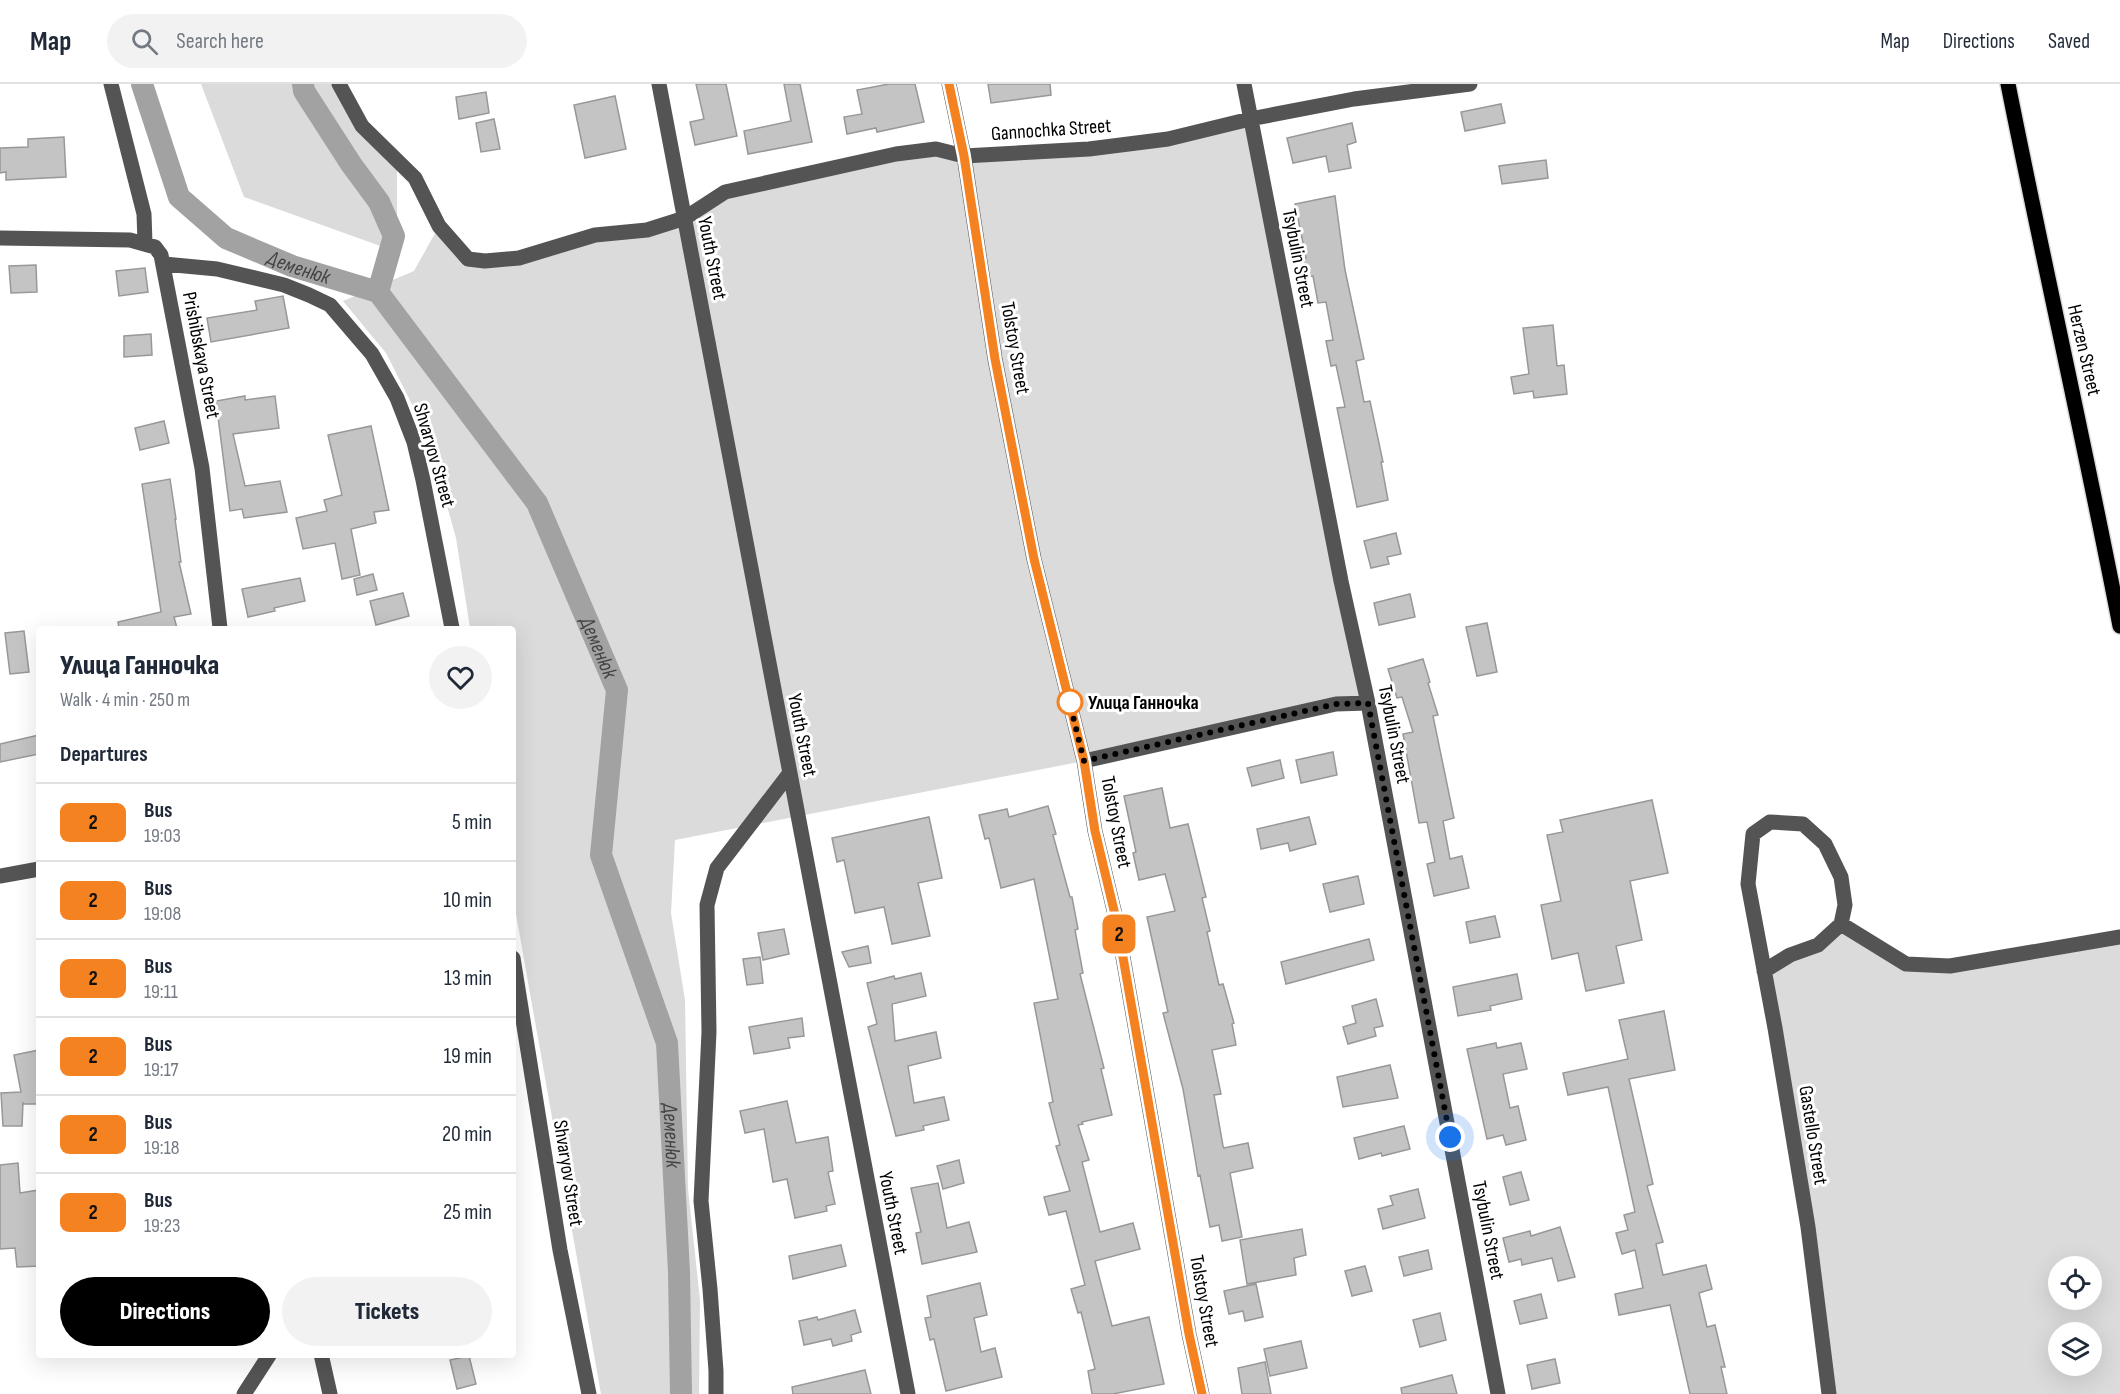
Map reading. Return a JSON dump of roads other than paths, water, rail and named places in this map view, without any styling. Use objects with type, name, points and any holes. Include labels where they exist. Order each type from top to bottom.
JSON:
[{"type":"main road","name":"Herzen Street","points":[[2008,84],[2088,460],[2120,626]]},
{"type":"street","points":[[111,84],[144,214],[145,243]]},
{"type":"street","name":"Gannochka Street","points":[[339,84],[362,126],[390,156],[415,178],[439,226],[468,259],[485,261],[519,258],[595,235],[647,230],[685,218],[725,192],[828,171],[896,154],[936,149],[964,156],[1089,149],[1168,139],[1250,118],[1354,99],[1470,84]]},
{"type":"street","name":"Youth Street","points":[[659,84],[908,1394]]},
{"type":"street","name":"Tolstoy Street","points":[[949,84],[964,156],[995,359],[1034,559],[1084,761],[1095,831],[1117,923],[1189,1334],[1202,1394]]},
{"type":"street","name":"Tsybulin Street","points":[[1244,84],[1341,581],[1368,703],[1498,1394]]},
{"type":"street","points":[[0,238],[130,240],[155,247],[164,264]]},
{"type":"street","name":"Prishibskaya Street","points":[[164,264],[202,468],[220,626]]},
{"type":"street","name":"Shvaryov Street","points":[[164,264],[217,269],[284,285],[309,295],[330,305],[372,354],[397,398],[414,442],[452,626]]},
{"type":"street","points":[[1084,761],[1336,704],[1368,703]]},
{"type":"street","points":[[716,1394],[714,1336],[701,1201],[709,1032],[707,905],[717,868],[789,774]]},
{"type":"street","name":"Gastello Street","points":[[1829,1394],[1808,1227],[1748,884],[1753,834],[1770,822],[1803,824],[1825,844],[1841,877],[1845,906],[1841,924]]},
{"type":"street","points":[[0,876],[36,870]]},
{"type":"street","points":[[1764,972],[1790,955],[1818,945],[1841,924],[1906,964],[1950,966],[2120,937]]},
{"type":"street","name":"Shvaryov Street","points":[[516,976],[561,1250],[588,1394]]},
{"type":"street","points":[[244,1394],[267,1358]]},
{"type":"street","points":[[322,1358],[330,1394]]},
{"type":"waterway","name":"Деменюк","points":[[142,84],[179,197],[226,238],[292,266],[378,292],[537,503],[617,690],[601,855],[667,1043],[679,1272],[681,1394]]},
{"type":"waterway","points":[[303,84],[304,91],[351,164],[379,202],[394,236],[378,292]]},
{"type":"place","name":"Улица Ганночка","points":[[1070,702]]}]
